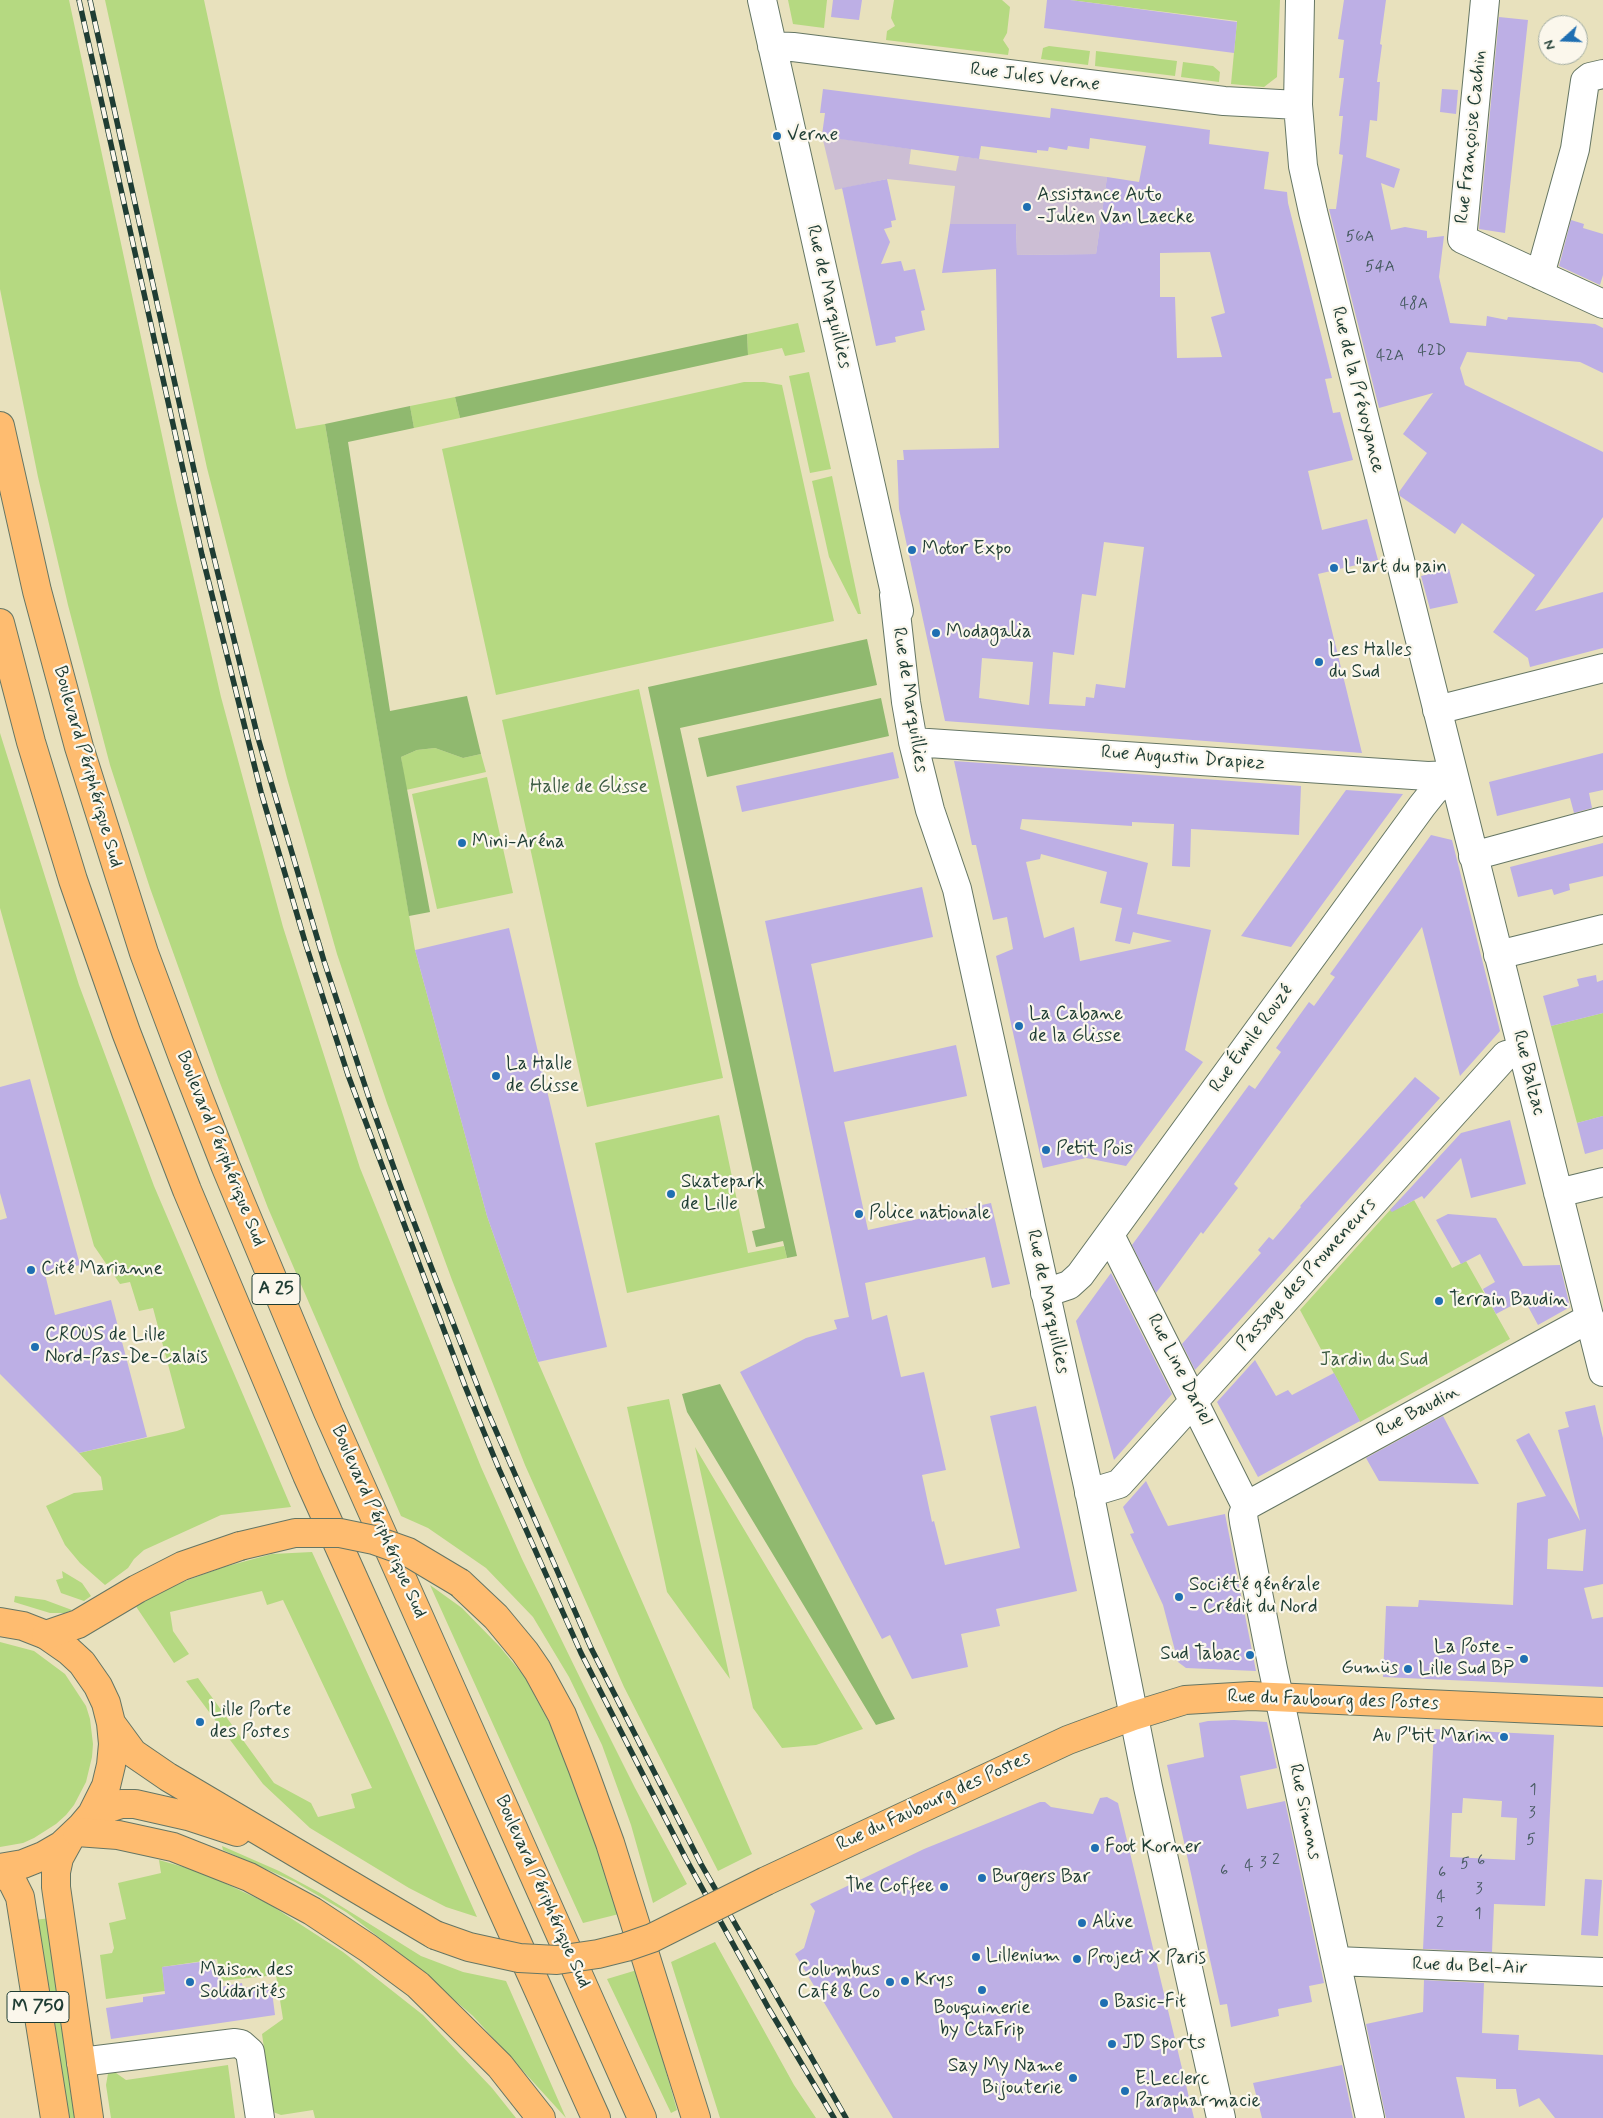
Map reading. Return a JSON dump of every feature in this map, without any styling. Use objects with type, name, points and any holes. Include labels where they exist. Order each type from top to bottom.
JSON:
[{"type":"main road","name":"Boulevard Périphérique Sud","points":[[0,426],[37,591],[79,747],[144,953],[181,1051],[225,1165],[317,1386],[642,2118]]},
{"type":"main road","name":"A 25","points":[[0,623],[32,742],[76,888],[126,1032],[187,1190],[307,1474],[596,2118]]},
{"type":"main road","points":[[46,1635],[78,1624],[130,1593],[182,1566],[240,1546],[295,1533],[323,1532],[356,1536],[391,1545],[408,1552],[460,1583],[496,1617],[520,1646],[538,1671],[562,1715],[610,1844],[696,2118]]},
{"type":"main road","points":[[0,1622],[23,1626],[46,1635],[69,1651],[88,1670],[102,1694],[111,1723],[113,1744],[109,1775],[102,1796],[78,1831],[123,1835],[173,1847],[249,1877],[312,1911],[375,1952],[418,1985],[500,2066],[541,2118]]},
{"type":"main road","name":"Rue du Faubourg des Postes","points":[[111,1723],[127,1746],[140,1758],[302,1857],[435,1935],[469,1947],[519,1958],[557,1960],[598,1954],[652,1938],[766,1881],[1068,1740],[1133,1716],[1185,1700],[1251,1696],[1603,1712]]},
{"type":"main road","name":"Rue du Faubourg des Postes","points":[[0,1868],[34,1860],[53,1851],[109,1808],[121,1804],[135,1804],[209,1823],[302,1857]]},
{"type":"main road","name":"M 750","points":[[78,1831],[59,1858],[56,1872],[56,1887],[89,2118]]},
{"type":"main road","name":"M 750","points":[[0,1872],[12,1881],[20,1897],[55,2118]]},
{"type":"street","name":"Rue de Marquillies","points":[[762,0],[894,595],[908,644],[922,742],[954,856],[957,889],[1089,1493],[1133,1716],[1221,2118]]},
{"type":"street","name":"Rue de la Prévoyance","points":[[1300,0],[1298,105],[1302,157],[1312,212],[1453,774]]},
{"type":"street","name":"Rue Françoise Cachin","points":[[1485,0],[1462,239],[1603,304]]},
{"type":"street","name":"Rue Jules Verne","points":[[772,46],[793,47],[1224,101],[1298,105]]},
{"type":"street","points":[[1540,275],[1575,149],[1585,81],[1590,77],[1603,74]]},
{"type":"street","points":[[1437,710],[1603,668]]},
{"type":"street","name":"Rue Augustin Drapiez","points":[[922,742],[1428,776],[1453,774]]},
{"type":"street","name":"Rue Balzac","points":[[1453,774],[1603,1372]]},
{"type":"street","name":"Rue Émile Rouzé","points":[[1045,1293],[1062,1289],[1073,1283],[1110,1235],[1422,806],[1434,791],[1453,774]]},
{"type":"street","points":[[1473,856],[1603,822]]},
{"type":"street","points":[[1498,955],[1603,928]]},
{"type":"street","name":"Passage des Promeneurs","points":[[1089,1493],[1119,1484],[1506,1055],[1522,1051]]},
{"type":"street","points":[[1558,1193],[1603,1182]]},
{"type":"street","name":"Rue Line Dariel","points":[[1110,1235],[1246,1506]]},
{"type":"street","name":"Rue Baudin","points":[[1246,1506],[1590,1318]]},
{"type":"street","name":"Rue Simons","points":[[1246,1506],[1243,1515],[1244,1522],[1279,1697],[1370,2118]]},
{"type":"street","name":"Rue du Bel-Air","points":[[1336,1961],[1603,1972]]},
{"type":"street","points":[[81,2062],[235,2043],[241,2044],[250,2052],[260,2118]]},
{"type":"shaded area","name":"Assistance Auto -Julien Van Laecke","points":[[822,136],[911,149],[909,164],[956,171],[959,156],[1107,177],[1096,254],[1017,255],[1016,224],[950,224],[955,186],[887,179],[835,190]]},
{"type":"green space","points":[[0,0],[69,0],[176,501],[221,697],[283,927],[360,1168],[481,1467],[522,1559],[584,1686],[635,1788],[687,1884],[653,1903],[631,1825],[602,1745],[569,1677],[533,1617],[486,1568],[428,1528],[401,1516],[268,1208],[220,1083],[150,888],[110,765],[68,605],[38,477],[0,289]]},
{"type":"green space","points":[[105,0],[204,0],[296,429],[325,424],[415,950],[487,1216],[538,1362],[752,1854],[718,1871],[624,1687],[525,1465],[452,1280],[387,1103],[337,954],[287,778],[207,468]]},
{"type":"green space","points":[[788,0],[827,0],[824,28],[793,24]]},
{"type":"green space","points":[[894,0],[1002,0],[1010,7],[1007,33],[1003,40],[1009,49],[1008,55],[886,40],[887,31],[895,26],[891,18]]},
{"type":"green space","points":[[1070,0],[1280,0],[1277,77],[1264,87],[1231,84],[1237,21]]},
{"type":"green space","points":[[1049,46],[1090,51],[1088,65],[1041,59],[1043,48]]},
{"type":"green space","points":[[1096,51],[1177,61],[1175,76],[1095,66]]},
{"type":"green space","points":[[1183,62],[1213,66],[1220,72],[1219,82],[1181,77]]},
{"type":"green space","points":[[798,323],[805,352],[785,356],[782,348],[748,355],[747,334]]},
{"type":"green space","points":[[747,334],[748,355],[460,418],[455,397]]},
{"type":"green space","points":[[809,372],[831,469],[810,473],[789,376]]},
{"type":"green space","points":[[744,382],[764,382],[782,385],[834,621],[496,695],[442,449]]},
{"type":"green space","points":[[455,397],[460,418],[414,428],[410,406]]},
{"type":"green space","points":[[410,406],[414,428],[348,442],[390,711],[467,696],[481,754],[463,758],[435,748],[417,750],[401,757],[430,912],[409,916],[325,424]]},
{"type":"green space","points":[[832,476],[861,614],[858,614],[829,557],[812,481]]},
{"type":"green space","points":[[867,639],[877,685],[680,728],[797,1256],[787,1258],[783,1241],[756,1247],[752,1231],[765,1228],[648,687]]},
{"type":"green space","name":"Halle de Glisse","points":[[639,689],[723,1078],[587,1107],[502,720]]},
{"type":"green space","points":[[881,698],[889,736],[707,777],[698,738]]},
{"type":"green space","points":[[0,733],[79,985],[154,1186],[291,1507],[221,1515],[144,1550],[128,1568],[105,1585],[80,1563],[65,1545],[46,1506],[74,1493],[103,1490],[101,1477],[79,1453],[185,1428],[153,1308],[139,1311],[130,1282],[120,1284],[94,1246],[0,908]]},
{"type":"green space","points":[[435,748],[463,758],[481,754],[486,772],[406,790],[401,757],[417,750]]},
{"type":"green space","name":"Mini-Aréna","points":[[487,777],[513,893],[437,909],[412,794]]},
{"type":"green space","points":[[1603,1013],[1603,1116],[1577,1123],[1551,1026]]},
{"type":"green space","name":"Skatepark de Lille","points":[[719,1115],[748,1253],[784,1246],[787,1258],[627,1293],[595,1143]]},
{"type":"green space","name":"Jardin du Sud","points":[[1400,1199],[1404,1206],[1414,1200],[1452,1268],[1466,1261],[1510,1339],[1360,1422],[1300,1310]]},
{"type":"green space","points":[[720,1384],[895,1719],[876,1725],[687,1412],[682,1394]]},
{"type":"green space","points":[[669,1399],[730,1679],[667,1592],[627,1407]]},
{"type":"green space","points":[[695,1447],[863,1729],[816,1745],[782,1748],[753,1708]]},
{"type":"green space","points":[[312,1552],[477,1917],[446,1907],[409,1888],[310,1828],[263,1784],[186,1681],[198,1678],[274,1783],[311,1803],[318,1817],[355,1808],[351,1794],[372,1788],[283,1600],[267,1605],[262,1591],[170,1612],[173,1631],[189,1654],[174,1663],[135,1605],[155,1592],[224,1567],[272,1554]]},
{"type":"green space","points":[[62,1571],[82,1583],[91,1596],[84,1601],[61,1593],[56,1580],[63,1578]]},
{"type":"green space","points":[[430,1585],[462,1608],[500,1647],[524,1676],[550,1724],[587,1816],[619,1914],[583,1923]]},
{"type":"green space","points":[[15,1596],[45,1600],[72,1610],[65,1613],[50,1613],[14,1602]]},
{"type":"green space","points":[[0,1642],[34,1651],[65,1674],[86,1706],[90,1719],[93,1744],[86,1782],[74,1805],[66,1815],[34,1838],[23,1843],[0,1847]]},
{"type":"green space","points":[[222,1846],[279,1871],[320,1893],[421,1956],[463,1972],[506,1981],[566,2118],[473,2016],[402,1955],[346,1912],[295,1882],[223,1850]]},
{"type":"green space","points":[[159,1860],[201,1872],[269,1904],[343,1952],[423,2015],[492,2088],[516,2118],[315,2118],[313,2110],[281,2115],[273,2112],[262,2034],[283,2019],[276,1975],[221,1981],[217,1959],[162,1967],[165,1991],[106,1999],[100,1955],[112,1953],[114,1948],[109,1923],[126,1919],[118,1883],[161,1873]]},
{"type":"green space","points":[[52,1918],[81,2118],[62,2118],[33,1920]]},
{"type":"green space","points":[[715,1942],[794,2085],[816,2118],[720,2118],[671,1962]]},
{"type":"green space","points":[[637,1970],[677,2110],[671,2113],[607,1979]]},
{"type":"green space","points":[[228,2065],[235,2118],[111,2118],[106,2085],[109,2068],[126,2080]]},
{"type":"building","points":[[833,0],[862,0],[859,20],[831,17]]},
{"type":"building","points":[[1047,0],[1070,0],[1237,22],[1234,53],[1044,28]]},
{"type":"building","points":[[1344,0],[1386,0],[1377,82],[1380,82],[1377,121],[1370,120],[1366,157],[1400,169],[1394,188],[1381,183],[1391,230],[1405,227],[1427,231],[1427,238],[1444,236],[1439,277],[1450,323],[1486,326],[1487,316],[1507,320],[1508,317],[1595,324],[1603,328],[1603,373],[1580,362],[1467,352],[1460,368],[1465,385],[1603,452],[1603,517],[1535,611],[1603,592],[1603,648],[1530,667],[1528,658],[1493,632],[1535,575],[1462,523],[1455,534],[1400,496],[1399,492],[1427,453],[1403,434],[1433,393],[1379,408],[1329,209],[1336,209],[1343,155],[1339,154],[1343,116],[1339,116],[1344,78],[1339,78],[1344,40],[1338,39]]},
{"type":"building","points":[[1499,17],[1528,20],[1505,233],[1479,229]]},
{"type":"building","points":[[823,89],[1050,118],[1051,108],[1210,130],[1209,144],[1269,152],[1264,189],[1287,192],[1288,203],[1332,378],[1325,379],[1333,413],[1340,412],[1353,460],[1308,471],[1322,530],[1367,519],[1378,560],[1318,574],[1362,753],[945,721],[899,509],[897,460],[904,460],[903,450],[999,448],[996,269],[942,273],[950,224],[1016,224],[1017,255],[1096,254],[1107,177],[1139,182],[1146,146],[1090,138],[1089,149],[1068,146],[1067,150],[1049,147],[1048,151],[1037,150],[1037,153],[981,146],[979,159],[822,135],[825,113],[820,113]],"holes":[[[1210,252],[1225,313],[1211,317],[1222,357],[1177,358],[1175,297],[1160,297],[1160,253]],[[1104,542],[1144,547],[1125,688],[1096,684],[1094,698],[1086,697],[1085,706],[1049,704],[1053,652],[1074,655],[1082,594],[1096,596]],[[982,658],[1033,662],[1029,705],[979,698]]]},
{"type":"building","points":[[1442,89],[1458,90],[1456,114],[1440,112]]},
{"type":"building","points":[[887,179],[896,220],[891,221],[892,227],[884,229],[890,242],[881,264],[901,261],[904,271],[915,269],[925,310],[921,311],[925,330],[895,337],[896,342],[876,346],[842,188]]},
{"type":"building","points":[[1571,220],[1584,224],[1583,228],[1603,234],[1603,275],[1600,285],[1559,266]]},
{"type":"building","points":[[1449,569],[1458,603],[1430,609],[1421,576]]},
{"type":"building","points":[[893,752],[899,778],[742,812],[736,786]]},
{"type":"building","points":[[1603,753],[1603,790],[1589,793],[1592,808],[1574,813],[1570,798],[1497,816],[1489,782]]},
{"type":"building","points":[[954,761],[1301,786],[1299,835],[1191,829],[1190,867],[1172,866],[1174,824],[1132,822],[1132,826],[1022,819],[1020,829],[1148,863],[1137,914],[1211,930],[1185,1050],[1203,1062],[1126,1166],[1086,1158],[1043,1168],[996,956],[1013,949],[1007,917],[993,920],[976,845],[972,845]],"holes":[[[1041,854],[1107,872],[1100,903],[1122,908],[1115,941],[1130,944],[1133,932],[1172,941],[1080,961],[1074,927],[1044,938],[1026,862],[1040,859]]]},
{"type":"building","points":[[1346,790],[1403,794],[1291,947],[1241,936]]},
{"type":"building","points":[[1431,835],[1452,840],[1500,1031],[1460,1076],[1422,927],[1234,1184],[1238,1188],[1203,1234],[1201,1232],[1156,1293],[1132,1245],[1249,1085],[1255,1089],[1281,1052],[1276,1048],[1309,1002],[1314,1006],[1335,977],[1330,974]]},
{"type":"building","points":[[1603,843],[1603,876],[1569,884],[1570,890],[1554,895],[1552,889],[1518,897],[1510,867]]},
{"type":"building","points":[[922,887],[933,937],[811,964],[834,1072],[956,1045],[967,1096],[844,1122],[868,1230],[991,1203],[1010,1284],[992,1288],[985,1257],[865,1283],[872,1320],[887,1315],[901,1377],[924,1372],[946,1470],[922,1475],[932,1522],[934,1521],[945,1565],[1020,1548],[990,1416],[1036,1406],[1077,1591],[996,1609],[1000,1626],[961,1634],[968,1667],[912,1679],[890,1635],[882,1639],[740,1372],[806,1338],[837,1329],[834,1320],[849,1317],[765,921]]},
{"type":"building","name":"La Halle de Glisse","points":[[509,928],[607,1347],[538,1362],[487,1216],[415,950]]},
{"type":"building","points":[[1596,975],[1597,982],[1603,980],[1603,1013],[1551,1026],[1543,996],[1579,986],[1577,979]]},
{"type":"building","points":[[1415,1077],[1440,1098],[1195,1370],[1182,1344],[1261,1253],[1258,1250],[1269,1237],[1273,1240],[1300,1206]]},
{"type":"building","name":"Cité Marianne","points":[[30,1079],[80,1265],[45,1274],[55,1315],[111,1300],[147,1437],[79,1453],[0,1374],[0,1220],[7,1218],[0,1193],[0,1087]]},
{"type":"building","points":[[1603,1116],[1603,1149],[1585,1154],[1577,1123]]},
{"type":"building","points":[[1510,1120],[1526,1184],[1471,1198],[1461,1158],[1424,1199],[1422,1196],[1392,1212],[1390,1210],[1461,1133]]},
{"type":"building","points":[[1448,1214],[1496,1218],[1523,1266],[1560,1265],[1570,1307],[1538,1325],[1524,1299],[1496,1314],[1483,1289],[1495,1282],[1480,1254],[1461,1264],[1436,1220]]},
{"type":"building","points":[[1111,1273],[1172,1394],[1114,1460],[1076,1321]]},
{"type":"building","points":[[1255,1360],[1276,1396],[1288,1390],[1292,1395],[1334,1373],[1360,1421],[1258,1477],[1217,1402]]},
{"type":"building","points":[[1595,1405],[1603,1438],[1603,1584],[1584,1588],[1592,1619],[1603,1617],[1603,1687],[1383,1677],[1386,1606],[1418,1607],[1419,1600],[1513,1605],[1517,1503],[1546,1496],[1516,1440],[1529,1433],[1580,1521],[1558,1430],[1569,1427],[1565,1412]],"holes":[[[1586,1529],[1583,1571],[1547,1569],[1548,1539]]]},
{"type":"building","points":[[1443,1416],[1479,1484],[1379,1481],[1366,1458]]},
{"type":"building","points":[[1146,1481],[1168,1526],[1225,1514],[1256,1671],[1186,1668],[1178,1662],[1163,1605],[1130,1534],[1134,1533],[1123,1507]]},
{"type":"building","points":[[1234,1720],[1267,1722],[1277,1768],[1240,1776],[1247,1809],[1285,1801],[1324,1983],[1309,1986],[1312,2002],[1278,2009],[1279,2016],[1231,2027],[1227,2004],[1220,2005],[1167,1765],[1204,1757],[1199,1723]]},
{"type":"building","points":[[1434,1729],[1554,1735],[1545,1906],[1494,1904],[1492,1952],[1423,1949]],"holes":[[[1463,1798],[1502,1801],[1501,1817],[1517,1818],[1515,1860],[1450,1857],[1452,1813],[1462,1813]]]},
{"type":"building","name":"Lillenium","points":[[1107,1797],[1118,1803],[1194,2118],[893,2118],[795,1954],[804,1948],[815,1911],[810,1904],[924,1849],[1040,1802],[1045,1802],[1051,1807],[1093,1814],[1100,1798]]},
{"type":"building","points":[[1585,1879],[1602,1880],[1598,1936],[1581,1935]]},
{"type":"building","points":[[215,1960],[220,1987],[242,1983],[243,1988],[271,1984],[275,2015],[111,2039],[106,2008],[143,2002],[143,1997],[165,1994],[162,1967]]},
{"type":"building","points":[[1424,1980],[1484,1983],[1482,2033],[1519,2035],[1518,2050],[1603,2055],[1603,2118],[1555,2118],[1539,2098],[1519,2107],[1516,2089],[1496,2089],[1496,2079],[1456,2077],[1465,2118],[1386,2118],[1366,2024],[1423,2012]]},
{"type":"building","points":[[1342,2065],[1353,2118],[1262,2118],[1253,2083]]},
{"type":"railway","points":[[79,0],[202,555],[261,792],[306,945],[348,1075],[465,1386],[499,1469],[581,1653],[686,1859],[769,2009],[834,2118]]},
{"type":"railway","points":[[90,0],[208,533],[258,738],[324,961],[372,1107],[408,1207],[486,1408],[591,1648],[701,1864],[846,2118]]},
{"type":"place","name":"Verne","points":[[777,136]]},
{"type":"place","name":"Assistance Auto -Julien Van Laecke","points":[[1027,207]]},
{"type":"place","name":"Motor Expo","points":[[912,550]]},
{"type":"place","name":"L\"art du pain","points":[[1334,568]]},
{"type":"place","name":"Modagalia","points":[[936,633]]},
{"type":"place","name":"Les Halles du Sud","points":[[1319,662]]},
{"type":"place","name":"Mini-Aréna","points":[[462,843]]},
{"type":"place","name":"La Cabane de la Glisse","points":[[1019,1026]]},
{"type":"place","name":"La Halle de Glisse","points":[[496,1076]]},
{"type":"place","name":"Petit Pois","points":[[1046,1150]]},
{"type":"place","name":"Skatepark de Lille","points":[[671,1194]]},
{"type":"place","name":"Police nationale","points":[[859,1214]]},
{"type":"place","name":"Cité Marianne","points":[[31,1270]]},
{"type":"place","name":"Terrain Baudin","points":[[1439,1301]]},
{"type":"place","name":"CROUS de Lille Nord-Pas-De-Calais","points":[[35,1347]]},
{"type":"place","name":"Société générale - Crédit du Nord","points":[[1179,1597]]},
{"type":"place","name":"Sud Tabac","points":[[1250,1655]]},
{"type":"place","name":"La Poste - Lille Sud BP","points":[[1524,1659]]},
{"type":"place","name":"Gumüs","points":[[1408,1669]]},
{"type":"place","name":"Lille Porte des Postes","points":[[200,1722]]},
{"type":"place","name":"Au P'tit Marin","points":[[1504,1737]]},
{"type":"place","name":"Foot Korner","points":[[1095,1848]]},
{"type":"place","name":"Burgers Bar","points":[[982,1878]]},
{"type":"place","name":"The Coffee","points":[[944,1887]]},
{"type":"place","name":"Alive","points":[[1082,1923]]},
{"type":"place","name":"Lillenium","points":[[976,1957]]},
{"type":"place","name":"Project X Paris","points":[[1077,1959]]},
{"type":"place","name":"Krys","points":[[905,1981]]},
{"type":"place","name":"Maison des Solidarités","points":[[190,1982]]},
{"type":"place","name":"Columbus Café & Co","points":[[890,1982]]},
{"type":"place","name":"Bouquinerie by CtaFrip","points":[[982,1990]]},
{"type":"place","name":"Basic-Fit","points":[[1104,2003]]},
{"type":"place","name":"JD Sports","points":[[1112,2044]]},
{"type":"place","name":"Say My Name Bijouterie","points":[[1073,2078]]},
{"type":"place","name":"E.Leclerc Parapharmacie","points":[[1125,2091]]}]
